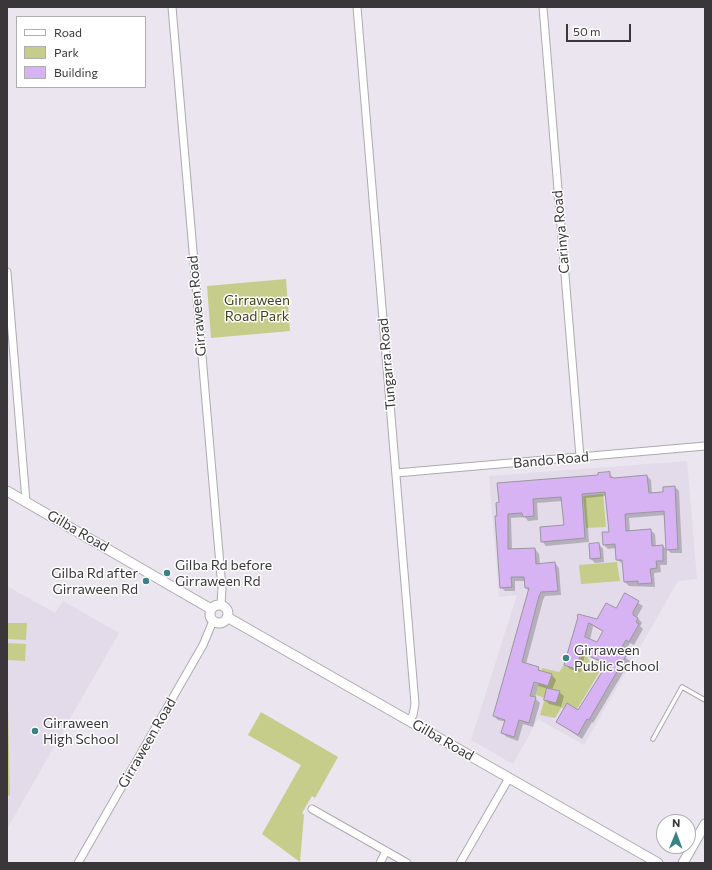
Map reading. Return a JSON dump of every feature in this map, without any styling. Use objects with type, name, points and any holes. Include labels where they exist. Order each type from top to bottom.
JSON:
[{"type":"street","name":"Girraween Road","points":[[172,7],[222,588],[221,604]]},
{"type":"street","name":"Tungarra Road","points":[[357,7],[415,704],[413,715],[409,720]]},
{"type":"street","name":"Carinya Road","points":[[543,7],[580,457]]},
{"type":"street","points":[[7,272],[26,501]]},
{"type":"street","name":"Bando Road","points":[[396,473],[705,446]]},
{"type":"street","name":"Gilba Road","points":[[7,491],[211,609]]},
{"type":"street","points":[[221,604],[227,609],[228,617],[221,622],[213,621],[210,614],[211,609],[215,605],[221,604]]},
{"type":"street","name":"Gilba Road","points":[[228,617],[658,863]]},
{"type":"street","name":"Girraween Road","points":[[78,863],[203,645],[213,621]]},
{"type":"street","points":[[460,863],[509,778]]},
{"type":"street","points":[[312,809],[407,863]]},
{"type":"street","points":[[683,863],[705,824]]},
{"type":"street","points":[[380,863],[386,851]]},
{"type":"lane","points":[[653,739],[682,687],[705,700]]},
{"type":"shaded area","name":"Girraween Public School","points":[[687,461],[697,579],[678,581],[584,745],[538,719],[513,764],[471,740],[517,595],[499,597],[489,476]]},
{"type":"shaded area","name":"Girraween High School","points":[[7,586],[55,613],[63,601],[119,633],[7,829]]},
{"type":"green space","name":"Girraween Road Park","points":[[286,279],[290,331],[211,338],[207,286]]},
{"type":"green space","points":[[603,494],[606,527],[586,528],[583,496]]},
{"type":"green space","points":[[617,562],[620,581],[581,584],[579,565]]},
{"type":"green space","points":[[7,623],[27,623],[26,640],[7,639]]},
{"type":"green space","points":[[573,639],[585,652],[590,662],[600,662],[607,647],[612,651],[574,714],[570,705],[567,703],[563,708],[561,708],[555,718],[540,715],[545,698],[536,695],[542,668],[559,672],[564,665]]},
{"type":"green space","points":[[7,643],[26,644],[25,661],[7,660]]},
{"type":"green space","points":[[8,709],[10,796],[7,795]]},
{"type":"green space","points":[[261,712],[338,757],[315,798],[312,796],[302,813],[304,815],[300,862],[262,834],[301,765],[248,735]]},
{"type":"building","points":[[610,472],[610,477],[614,478],[647,475],[649,493],[663,492],[663,487],[675,486],[678,549],[666,550],[664,511],[625,514],[626,531],[651,529],[652,546],[663,545],[663,561],[656,561],[657,568],[650,569],[652,583],[638,584],[638,581],[624,582],[622,560],[616,560],[615,544],[603,545],[602,532],[609,532],[605,492],[582,494],[585,538],[541,542],[540,527],[564,525],[561,497],[533,499],[534,516],[523,517],[522,513],[508,514],[508,549],[535,548],[536,564],[555,562],[558,591],[541,592],[522,662],[539,667],[538,670],[552,674],[548,686],[534,682],[530,696],[536,697],[529,723],[519,720],[514,737],[501,733],[505,720],[493,716],[529,588],[525,588],[524,577],[511,577],[512,587],[500,588],[495,516],[497,516],[496,503],[499,502],[497,483],[598,475],[598,473]]},
{"type":"building","points":[[599,543],[601,558],[590,559],[589,544]]},
{"type":"building","points":[[625,593],[639,601],[633,615],[638,618],[636,622],[639,624],[629,642],[626,640],[619,652],[626,656],[589,720],[587,719],[578,735],[556,722],[567,703],[578,710],[607,664],[581,652],[576,669],[564,665],[578,617],[577,616],[578,614],[597,619],[606,603],[616,608]],"holes":[[[589,623],[603,631],[597,642],[585,637]]]},
{"type":"building","points":[[547,688],[560,691],[556,703],[544,700]]},
{"type":"place","name":"Gilba Rd before Girraween Rd","points":[[167,573]]},
{"type":"place","name":"Gilba Rd after Girraween Rd","points":[[146,581]]},
{"type":"place","name":"Girraween Public School","points":[[566,658]]},
{"type":"place","name":"Girraween High School","points":[[35,731]]}]
